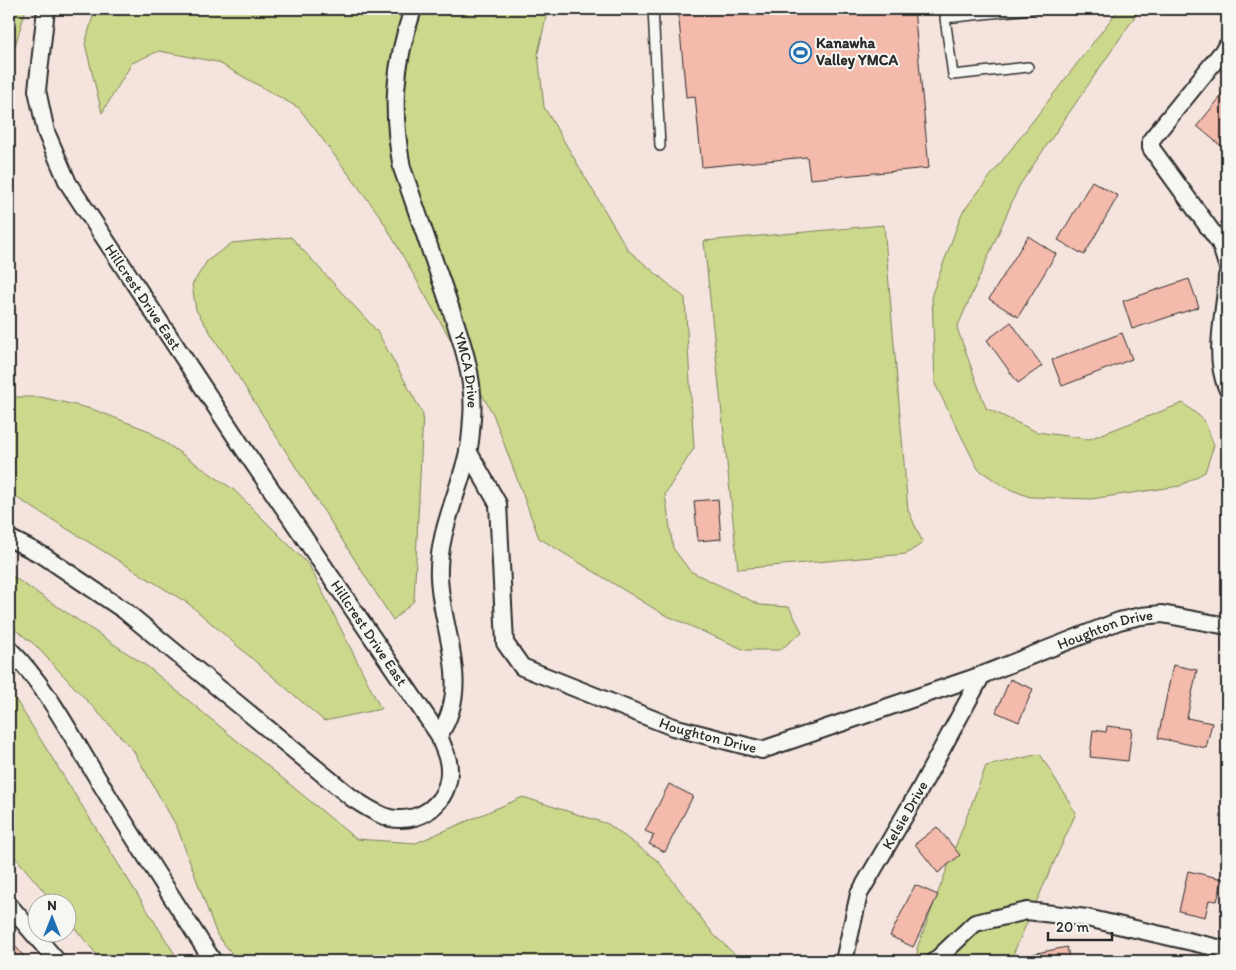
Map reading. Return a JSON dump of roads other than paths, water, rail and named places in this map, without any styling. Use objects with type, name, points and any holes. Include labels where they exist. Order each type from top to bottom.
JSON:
[{"type":"street","name":"Hillcrest Drive East","points":[[9,538],[44,556],[125,610],[352,798],[389,818],[407,819],[423,814],[437,805],[445,790],[448,777],[448,762],[439,735],[245,451],[68,183],[46,132],[37,90],[46,9]]},
{"type":"street","name":"YMCA Drive","points":[[413,9],[402,41],[396,74],[394,94],[397,142],[402,168],[462,342],[472,391],[472,416],[468,452],[448,520],[440,560],[439,577],[455,685],[453,704],[448,720],[439,735]]},
{"type":"street","points":[[1227,46],[1151,140],[1151,148],[1220,243],[1227,265]]},
{"type":"street","points":[[1227,276],[1220,343],[1221,366],[1227,388]]},
{"type":"street","name":"Houghton Drive","points":[[468,452],[498,504],[505,643],[522,667],[673,727],[762,750],[982,675],[1119,621],[1162,614],[1227,626]]},
{"type":"street","points":[[9,649],[22,662],[59,715],[131,835],[213,961]]},
{"type":"street","name":"Kelsie Drive","points":[[844,961],[858,894],[919,791],[982,675]]},
{"type":"street","points":[[9,906],[58,961]]},
{"type":"street","points":[[935,961],[975,923],[1027,911],[1087,918],[1227,950]]},
{"type":"lane","points":[[653,9],[660,146]]},
{"type":"lane","points":[[1028,67],[953,75],[945,18],[1032,9]]},
{"type":"place","name":"Kanawha Valley YMCA","points":[[800,52]]}]
